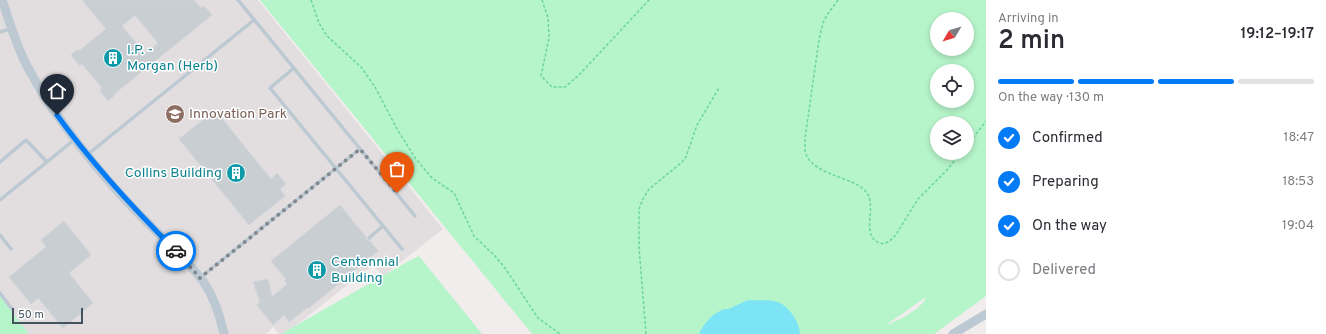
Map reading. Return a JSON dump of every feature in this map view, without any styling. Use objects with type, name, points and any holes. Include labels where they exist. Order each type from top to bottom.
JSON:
[{"type":"street","points":[[2,0],[11,28],[37,85],[87,155],[123,196],[190,265],[200,278],[218,311],[224,334]]},
{"type":"street","points":[[953,334],[986,314]]},
{"type":"lane","points":[[238,0],[415,216]]},
{"type":"lane","points":[[87,155],[254,20]]},
{"type":"lane","points":[[0,32],[11,28]]},
{"type":"lane","points":[[294,68],[270,88],[402,249]]},
{"type":"lane","points":[[0,162],[26,140],[47,162]]},
{"type":"lane","points":[[0,200],[75,140]]},
{"type":"lane","points":[[200,278],[360,149]]},
{"type":"lane","points":[[369,238],[383,226]]},
{"type":"lane","points":[[0,235],[11,249]]},
{"type":"lane","points":[[0,293],[12,309]]},
{"type":"path","points":[[311,0],[319,23],[327,36],[361,67],[375,87],[397,129],[416,159],[432,178],[454,193],[474,236],[500,262],[538,318],[560,334]]},
{"type":"path","points":[[542,0],[548,18],[549,38],[541,76],[552,87],[565,87],[578,76],[650,0]]},
{"type":"path","points":[[838,0],[823,23],[819,40],[805,138],[805,150],[807,156],[818,167],[865,189],[870,199],[871,206],[870,231],[873,240],[883,244],[892,240],[896,236],[918,199],[955,160]]},
{"type":"path","points":[[646,334],[639,246],[639,209],[644,197],[650,189],[681,164],[686,157],[697,124],[719,88]]},
{"type":"path","points":[[974,137],[986,121]]},
{"type":"shaded area","name":"Innovation Park","points":[[0,0],[258,0],[443,229],[383,276],[373,265],[285,334],[279,334],[273,327],[266,334],[0,334]]},
{"type":"green space","points":[[260,0],[986,0],[986,296],[934,334],[532,334]],"holes":[[[926,297],[920,306],[915,310],[903,318],[886,325]]]},
{"type":"green space","points":[[419,256],[482,334],[281,334],[407,262]]},
{"type":"green space","points":[[0,296],[29,334],[0,334]]},
{"type":"water","points":[[749,300],[773,301],[784,305],[791,312],[796,321],[800,334],[699,334],[706,322],[717,313]]},
{"type":"building","points":[[82,0],[194,0],[201,8],[204,6],[212,15],[114,94],[115,95],[108,101],[100,91],[102,88],[82,64],[80,66],[71,55],[78,49],[79,51],[106,29]],"holes":[[[135,15],[158,43],[145,54],[122,26]]]},
{"type":"building","name":"Collins Building","points":[[215,110],[271,179],[277,173],[286,184],[280,189],[285,196],[249,225],[179,139]]},
{"type":"building","name":"Centennial Building","points":[[340,205],[366,237],[366,240],[370,241],[378,251],[309,308],[308,307],[289,322],[284,315],[273,325],[257,305],[260,302],[253,282],[268,279],[272,297],[287,284],[284,281],[286,279],[271,261]]},
{"type":"building","points":[[64,221],[91,255],[69,273],[93,303],[63,328],[38,298],[31,304],[9,277],[46,247],[41,240]]},
{"type":"way so far","points":[[176,251],[200,278],[360,149],[397,193]]},
{"type":"place","name":"I.P. - Morgan (Herb)","points":[[113,58]]},
{"type":"place","name":"Innovation Park","points":[[175,114]]},
{"type":"place","name":"Collins Building","points":[[236,173]]},
{"type":"place","name":"Centennial Building","points":[[317,270]]},
{"type":"route","points":[[57,115],[79,145],[114,186],[137,212],[176,251]]}]
